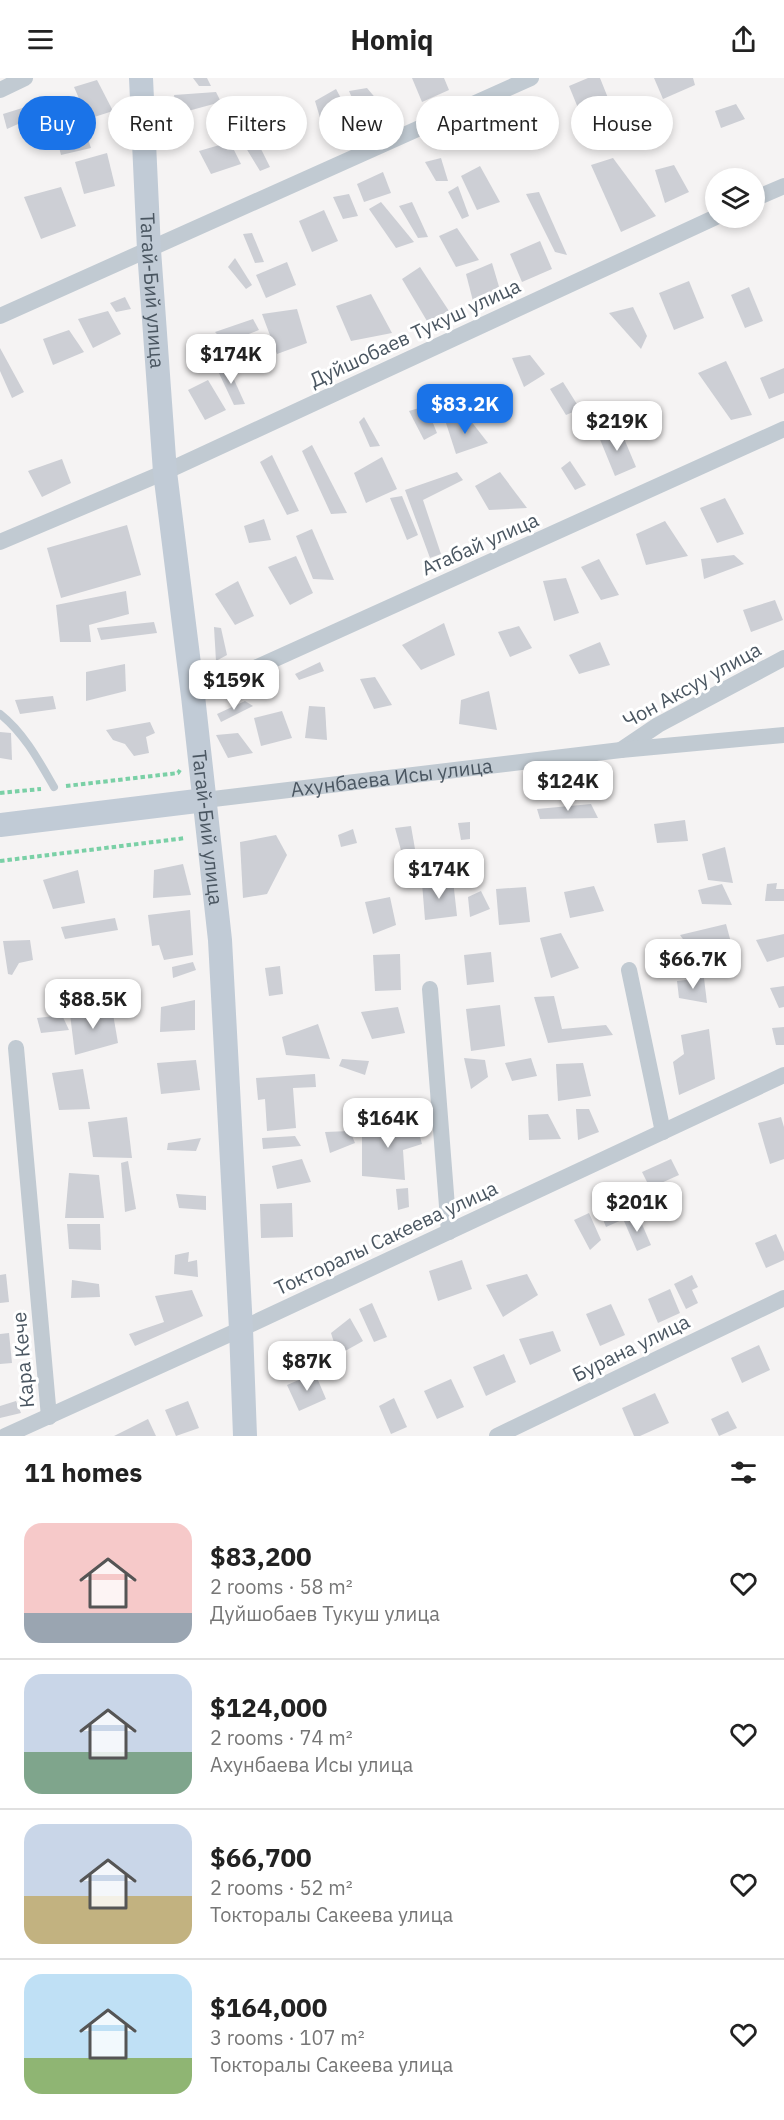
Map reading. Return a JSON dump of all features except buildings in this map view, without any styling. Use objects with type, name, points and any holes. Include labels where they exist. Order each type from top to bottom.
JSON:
[{"type":"street","points":[[0,90],[25,78]]},
{"type":"street","name":"Тагай-Бий улица","points":[[141,78],[149,250],[165,472],[220,940],[245,1436]]},
{"type":"street","points":[[0,316],[531,78]]},
{"type":"street","points":[[765,194],[784,186]]},
{"type":"street","name":"Дуйшобаев Тукуш улица","points":[[0,542],[165,472],[705,222]]},
{"type":"street","name":"Атабай улица","points":[[193,696],[784,429]]},
{"type":"street","name":"Чон Аксуу улица","points":[[621,750],[658,725],[784,658]]},
{"type":"street","name":"Ахунбаева Исы улица","points":[[0,825],[621,750],[784,735]]},
{"type":"street","points":[[629,970],[663,1132]]},
{"type":"street","points":[[430,989],[449,1232]]},
{"type":"street","name":"Кара Кече","points":[[16,1048],[49,1417]]},
{"type":"street","name":"Токторалы Сакеева улица","points":[[5,1436],[241,1329],[784,1075]]},
{"type":"street","name":"Бурана улица","points":[[497,1436],[784,1298]]},
{"type":"lane","points":[[0,714],[13,725],[54,787]]},
{"type":"path","points":[[0,793],[178,773]]},
{"type":"path","points":[[0,861],[186,838]]}]
